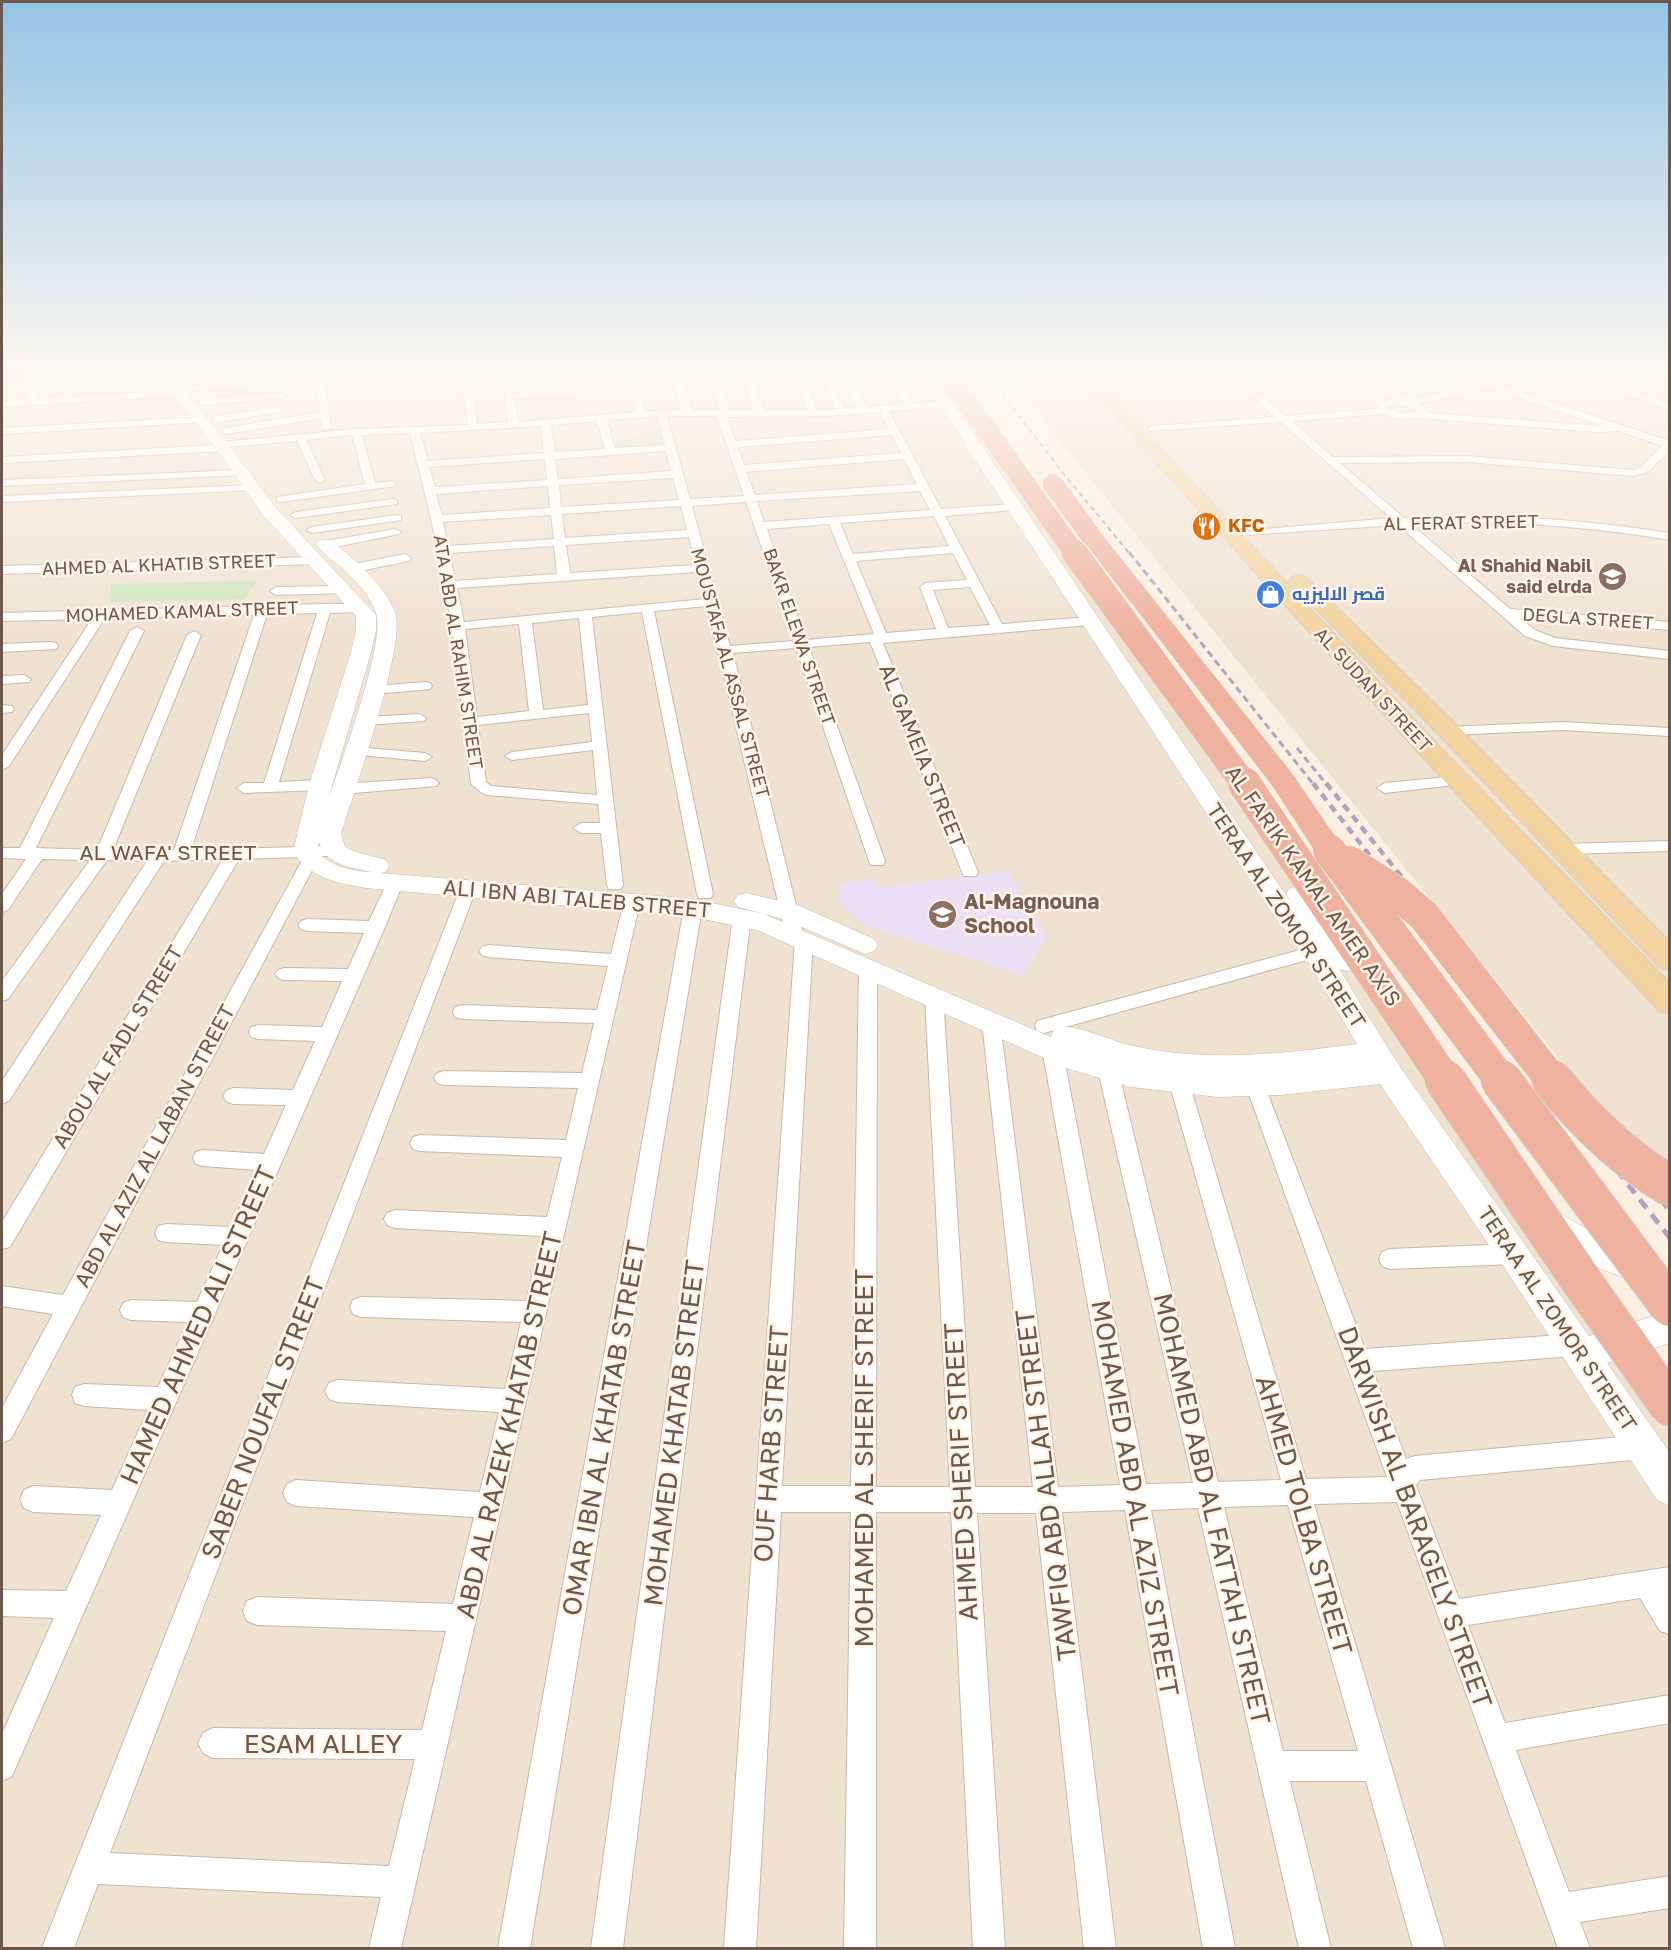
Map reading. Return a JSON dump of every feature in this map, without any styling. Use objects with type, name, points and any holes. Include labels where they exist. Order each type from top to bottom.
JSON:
[{"type":"highway","name":"AL FARIK KAMAL AMER AXIS","points":[[1011,463],[1245,785],[1580,1279],[1670,1406]]},
{"type":"highway","name":"AL FARIK KAMAL AMER AXIS","points":[[1044,472],[1282,781],[1329,849],[1670,1306]]},
{"type":"highway","points":[[1329,849],[1396,892],[1424,916],[1579,1114],[1611,1147],[1670,1186]]},
{"type":"main road","name":"AL SUDAN STREET","points":[[1173,463],[1299,610],[1670,1003]]},
{"type":"main road","name":"AL SUDAN STREET","points":[[1179,463],[1449,731],[1670,961]]},
{"type":"main road","points":[[1299,610],[1322,621],[1341,639],[1670,979]]},
{"type":"street","points":[[234,463],[269,511],[306,530],[395,532]]},
{"type":"street","points":[[247,463],[347,579],[366,615],[366,631],[331,787],[307,856]]},
{"type":"street","points":[[312,463],[320,480]]},
{"type":"street","points":[[364,463],[371,487]]},
{"type":"street","points":[[552,463],[564,578]]},
{"type":"street","name":"MOUSTAFA AL ASSAL STREET","points":[[675,463],[797,929]]},
{"type":"street","name":"BAKR ELEWA STREET","points":[[738,463],[877,861]]},
{"type":"street","points":[[740,469],[817,463]]},
{"type":"street","points":[[911,463],[999,630]]},
{"type":"street","name":"TERAA AL ZOMOR STREET","points":[[985,463],[1274,897],[1323,946],[1382,1062],[1670,1487]]},
{"type":"street","points":[[1333,463],[1530,633],[1547,640],[1670,655]]},
{"type":"street","points":[[1515,463],[1633,473],[1644,470],[1652,463]]},
{"type":"street","name":"ATA ABD AL RAHIM STREET","points":[[423,464],[437,519],[458,626],[479,784],[482,788],[605,800]]},
{"type":"street","points":[[430,491],[678,474]]},
{"type":"street","points":[[2,483],[245,481]]},
{"type":"street","points":[[2,499],[245,481]]},
{"type":"street","points":[[306,530],[371,487],[392,484]]},
{"type":"street","points":[[437,519],[564,509],[925,488]]},
{"type":"street","points":[[306,530],[393,502]]},
{"type":"street","points":[[760,526],[939,513],[1016,510],[1038,519],[1052,519],[1065,517],[1077,509]]},
{"type":"street","points":[[306,530],[397,518]]},
{"type":"street","name":"AL FERAT STREET","points":[[1252,534],[1402,522],[1517,519],[1601,526],[1670,537]]},
{"type":"street","name":"AL GAMEIA STREET","points":[[833,520],[970,872]]},
{"type":"street","points":[[1029,531],[1040,527],[1062,525],[1083,528],[1095,533]]},
{"type":"street","name":"AHMED AL KHATIB STREET","points":[[2,570],[306,530]]},
{"type":"street","points":[[443,550],[694,533]]},
{"type":"street","points":[[849,558],[958,549]]},
{"type":"street","points":[[276,591],[347,579],[405,558]]},
{"type":"street","points":[[450,585],[703,568]]},
{"type":"street","points":[[334,851],[329,834],[331,787],[354,751],[365,721],[375,690],[389,627],[388,617],[380,598],[347,579]]},
{"type":"street","points":[[944,633],[926,587],[975,583]]},
{"type":"street","points":[[458,626],[712,602]]},
{"type":"street","points":[[270,787],[325,608]]},
{"type":"street","name":"MOHAMED KAMAL STREET","points":[[2,617],[362,608]]},
{"type":"street","points":[[647,608],[699,901]]},
{"type":"street","points":[[181,855],[262,610]]},
{"type":"street","name":"DEGLA STREET","points":[[1507,613],[1670,626]]},
{"type":"street","points":[[2,766],[101,614]]},
{"type":"street","points":[[585,614],[608,828],[623,894]]},
{"type":"street","points":[[2,648],[24,616]]},
{"type":"street","points":[[525,620],[536,714]]},
{"type":"street","points":[[725,650],[999,630],[1089,621]]},
{"type":"street","points":[[2,906],[32,853],[137,631]]},
{"type":"street","points":[[2,994],[103,854],[194,635]]},
{"type":"street","points":[[2,648],[51,646]]},
{"type":"street","points":[[2,680],[24,679]]},
{"type":"street","points":[[375,690],[425,686]]},
{"type":"street","points":[[471,722],[595,708]]},
{"type":"street","points":[[365,721],[418,718]]},
{"type":"street","points":[[1449,731],[1563,726],[1670,732]]},
{"type":"street","points":[[512,756],[599,745]]},
{"type":"street","points":[[354,751],[425,758]]},
{"type":"street","points":[[1385,788],[1458,781]]},
{"type":"street","points":[[244,788],[431,783]]},
{"type":"street","points":[[580,828],[608,828]]},
{"type":"street","points":[[1563,849],[1670,846]]},
{"type":"street","name":"ALI IBN ABI TALEB STREET","points":[[334,851],[369,865],[699,901],[736,898],[868,967],[991,1022],[1113,1052],[1198,1067],[1382,1062]]},
{"type":"street","name":"AL WAFA' STREET","points":[[2,853],[307,856],[334,851]]},
{"type":"street","name":"ABOU AL FADL STREET","points":[[2,1240],[234,854]]},
{"type":"street","points":[[2,1096],[159,856]]},
{"type":"street","name":"ALI IBN ABI TALEB STREET","points":[[307,856],[328,871],[347,877],[395,883],[623,894]]},
{"type":"street","name":"ABD AL AZIZ AL LABAN STREET","points":[[2,1431],[307,856]]},
{"type":"street","name":"HAMED AHMED ALI STREET","points":[[2,1766],[8,1738],[74,1605],[395,883]]},
{"type":"street","name":"SABER NOUFAL STREET","points":[[58,1948],[469,888]]},
{"type":"street","name":"ABD AL RAZEK KHATAB STREET","points":[[385,1948],[618,961],[623,894]]},
{"type":"street","points":[[1299,894],[1323,946],[1516,1193],[1539,1216],[1595,1251],[1622,1261],[1670,1273]]},
{"type":"street","name":"ALI IBN ABI TALEB STREET","points":[[699,901],[742,917],[797,929],[1048,1037],[1108,1070],[1155,1080],[1218,1086],[1256,1086],[1382,1062]]},
{"type":"street","name":"OMAR IBN AL KHATAB STREET","points":[[514,1948],[699,901]]},
{"type":"street","name":"MOHAMED KHATAB STREET","points":[[607,1948],[742,917]]},
{"type":"street","points":[[307,925],[376,927]]},
{"type":"street","name":"OUF HARB STREET","points":[[740,1948],[768,1499],[797,929]]},
{"type":"street","points":[[1048,1037],[1323,946]]},
{"type":"street","points":[[488,951],[618,961]]},
{"type":"street","name":"MOHAMED AL SHERIF STREET","points":[[861,1948],[868,967]]},
{"type":"street","points":[[284,974],[354,975]]},
{"type":"street","name":"AHMED SHERIF STREET","points":[[934,996],[989,1948]]},
{"type":"street","points":[[462,1012],[605,1017]]},
{"type":"street","name":"TAWFIQ ABD ALLAH STREET","points":[[991,1022],[1100,1948]]},
{"type":"street","points":[[258,1032],[328,1034]]},
{"type":"street","name":"MOHAMED ABD AL AZIZ STREET","points":[[1048,1037],[1219,1948]]},
{"type":"street","name":"MOHAMED ABD AL FATTAH STREET","points":[[1108,1070],[1315,1948]]},
{"type":"street","points":[[444,1078],[590,1080]]},
{"type":"street","name":"AHMED TOLBA STREET","points":[[1179,1082],[1429,1948]]},
{"type":"street","name":"DARWISH AL BARAGELY STREET","points":[[1256,1086],[1574,1948]]},
{"type":"street","points":[[233,1096],[299,1098]]},
{"type":"street","points":[[420,1143],[574,1149]]},
{"type":"street","points":[[203,1158],[270,1163]]},
{"type":"street","points":[[395,1220],[555,1227]]},
{"type":"street","points":[[166,1233],[238,1237]]},
{"type":"street","points":[[1390,1259],[1479,1264],[1514,1254]]},
{"type":"street","points":[[2,1296],[68,1306]]},
{"type":"street","points":[[361,1307],[536,1312]]},
{"type":"street","points":[[130,1310],[204,1312]]},
{"type":"street","points":[[1357,1361],[1578,1350],[1670,1327]]},
{"type":"street","points":[[337,1391],[514,1401]]},
{"type":"street","points":[[84,1395],[165,1399]]},
{"type":"street","points":[[768,1499],[1047,1500],[1399,1489],[1405,1476],[1414,1467],[1643,1447]]},
{"type":"street","points":[[296,1493],[490,1505]]},
{"type":"street","points":[[33,1499],[119,1503]]},
{"type":"street","points":[[1450,1614],[1658,1582],[1670,1621]]},
{"type":"street","points":[[2,1603],[74,1605]]},
{"type":"street","points":[[257,1611],[463,1618]]},
{"type":"street","points":[[1496,1739],[1670,1709]]},
{"type":"street","name":"ESAM ALLEY","points":[[213,1743],[433,1745]]},
{"type":"street","points":[[1272,1766],[1376,1766]]},
{"type":"street","points":[[89,1868],[401,1882]]},
{"type":"street","points":[[1559,1909],[1670,1892]]},
{"type":"shaded area","points":[[2,463],[1002,463],[1669,1397],[1669,1948],[2,1948]]},
{"type":"shaded area","points":[[1078,463],[1669,463],[1669,1194]]},
{"type":"shaded area","name":"Al-Magnouna School","points":[[1008,871],[1047,935],[1023,976],[863,925],[839,903],[838,884],[874,878],[880,887]]},
{"type":"green space","points":[[256,581],[245,599],[110,602],[111,584]]},
{"type":"railway","points":[[1055,463],[1130,554]]},
{"type":"railway","points":[[1129,552],[1314,785]]},
{"type":"railway","points":[[1297,748],[1327,785]]},
{"type":"railway","points":[[1313,783],[1547,1082]]},
{"type":"railway","points":[[1326,783],[1567,1082]]},
{"type":"railway","points":[[1546,1080],[1670,1238]]},
{"type":"railway","points":[[1566,1080],[1670,1211]]},
{"type":"place","name":"KFC","points":[[1207,526]]},
{"type":"place","name":"Al Shahid Nabil said elrda","points":[[1613,576]]},
{"type":"place","name":"قصر الاليزيه","points":[[1271,594]]},
{"type":"place","name":"Al-Magnouna School","points":[[943,914]]}]
